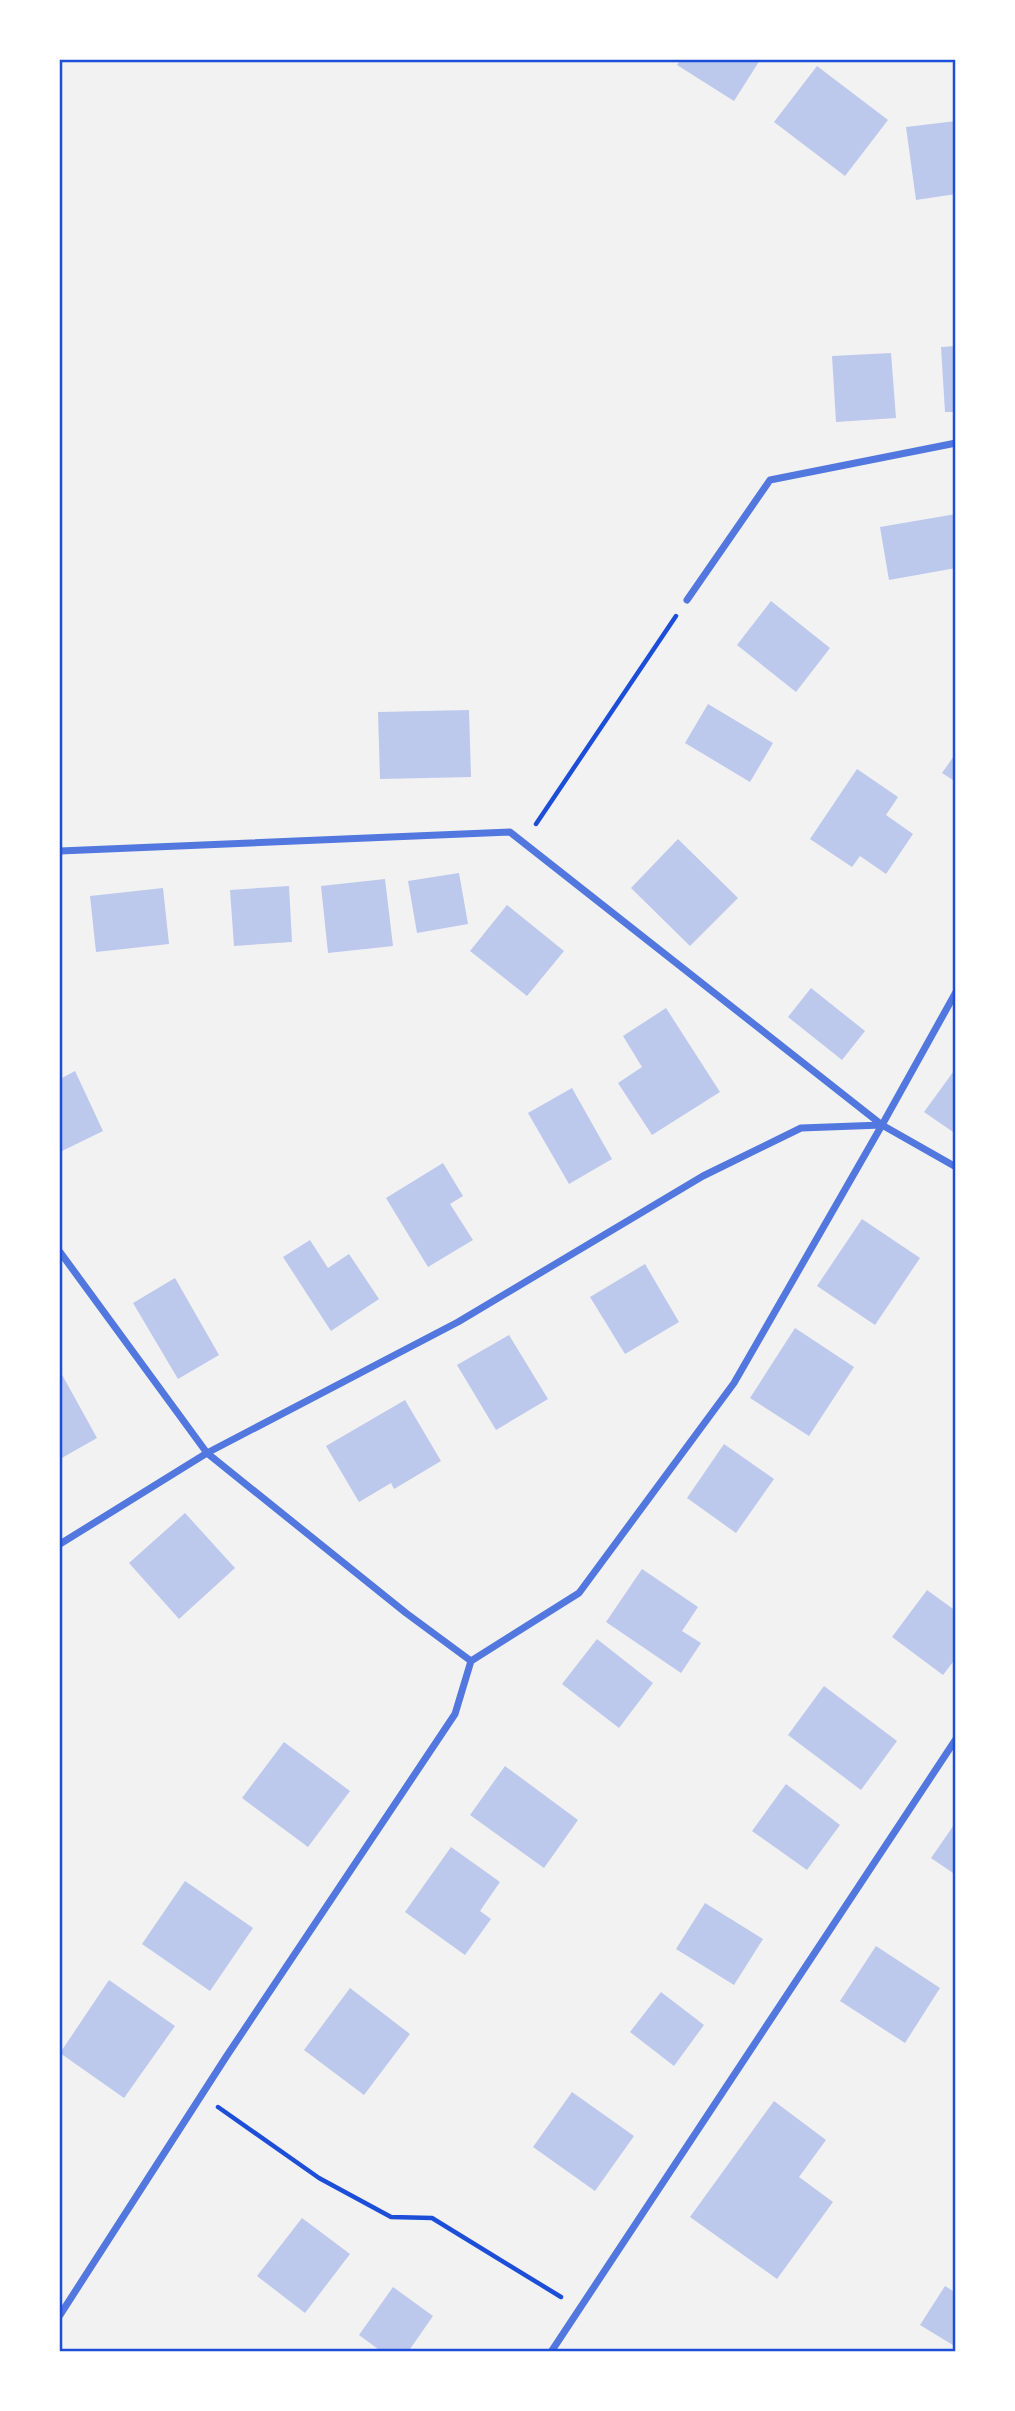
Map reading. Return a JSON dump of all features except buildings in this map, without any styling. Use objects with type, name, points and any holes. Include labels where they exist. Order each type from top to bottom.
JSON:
[{"type":"street","points":[[687,600],[770,480],[956,443]]},
{"type":"street","points":[[60,851],[510,832],[882,1125],[956,1167]]},
{"type":"street","points":[[60,2315],[201,2095],[455,1714],[471,1661],[579,1593],[734,1383],[956,992]]},
{"type":"street","points":[[60,1544],[207,1453],[458,1322],[704,1176],[801,1128],[882,1125]]},
{"type":"street","points":[[60,1252],[207,1453],[406,1613],[471,1661]]},
{"type":"street","points":[[551,2351],[956,1739]]},
{"type":"path","points":[[524,842],[687,600]]},
{"type":"path","points":[[201,2095],[319,2178],[391,2217],[432,2218],[580,2308]]}]
